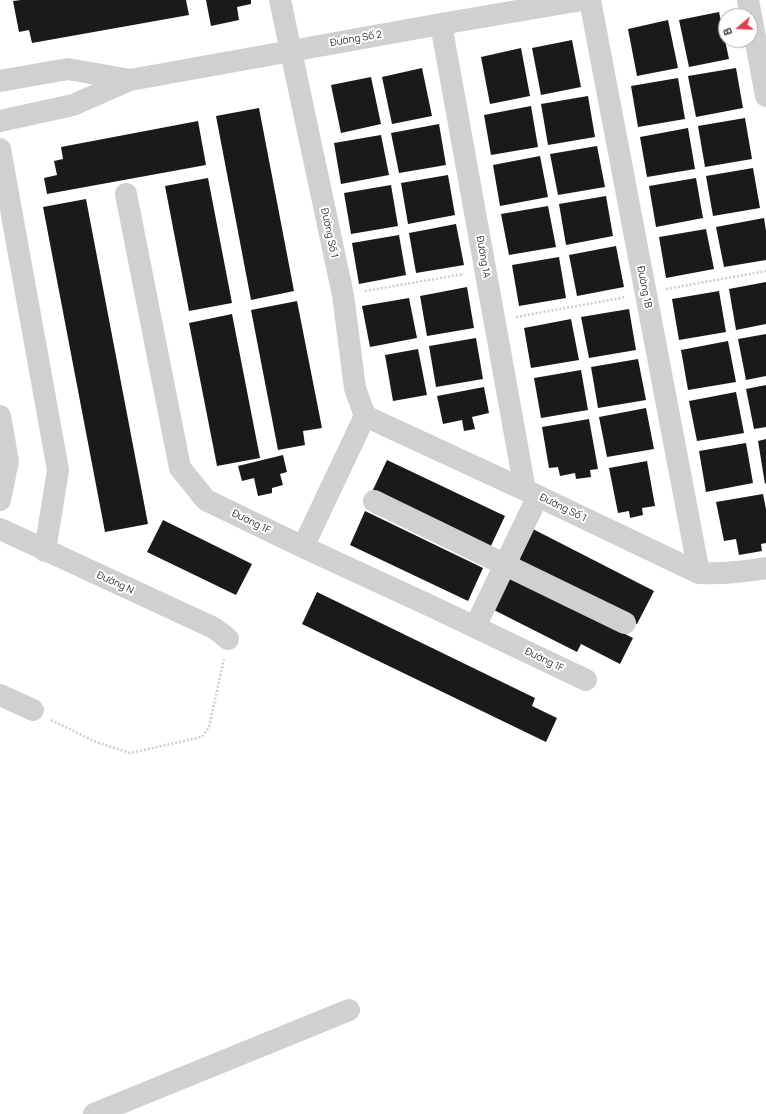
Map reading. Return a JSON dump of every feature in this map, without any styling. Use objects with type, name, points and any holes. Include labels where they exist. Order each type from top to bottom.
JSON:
[{"type":"street","name":"Đường Số 1","points":[[280,0],[342,295],[355,388],[365,416],[699,573],[716,574],[766,568]]},
{"type":"street","name":"Đường Số 2","points":[[130,80],[582,0]]},
{"type":"street","name":"Đường 1B","points":[[590,0],[699,573]]},
{"type":"street","points":[[748,0],[766,96]]},
{"type":"street","name":"Đường 1A","points":[[440,24],[485,271],[531,493]]},
{"type":"street","points":[[0,81],[68,69],[130,80]]},
{"type":"street","points":[[0,121],[73,105],[130,80]]},
{"type":"street","points":[[0,149],[58,470],[45,551]]},
{"type":"street","name":"Đường 1F","points":[[126,194],[180,468],[206,500],[586,680]]},
{"type":"street","points":[[0,416],[8,461],[0,500]]},
{"type":"street","points":[[303,547],[365,416]]},
{"type":"street","points":[[475,628],[505,565],[531,493]]},
{"type":"street","points":[[374,501],[625,623]]},
{"type":"street","name":"Đường N","points":[[0,529],[214,628],[228,639]]},
{"type":"street","points":[[0,694],[33,710]]},
{"type":"street","points":[[94,1114],[349,1010]]},
{"type":"path","points":[[342,295],[485,271]]},
{"type":"path","points":[[33,710],[96,742],[130,753],[202,737],[209,727],[228,639]]},
{"type":"building","points":[[186,0],[189,15],[32,43],[29,30],[19,32],[13,1]]},
{"type":"building","points":[[206,0],[251,0],[251,4],[237,7],[239,20],[211,26]]},
{"type":"building","points":[[718,12],[718,48],[727,48],[729,59],[689,67],[679,20]]},
{"type":"building","points":[[668,20],[678,68],[637,76],[628,29]]},
{"type":"building","points":[[572,40],[581,87],[541,95],[532,48]]},
{"type":"building","points":[[521,48],[530,96],[490,104],[481,57]]},
{"type":"building","points":[[422,68],[432,116],[392,124],[382,77]]},
{"type":"building","points":[[736,68],[743,108],[696,117],[688,76]]},
{"type":"building","points":[[371,77],[381,124],[341,133],[331,85]]},
{"type":"building","points":[[678,78],[685,119],[638,127],[631,86]]},
{"type":"building","points":[[588,96],[595,137],[548,145],[541,104]]},
{"type":"building","points":[[531,106],[538,147],[491,155],[484,115]]},
{"type":"building","points":[[259,108],[294,291],[251,300],[216,116]]},
{"type":"building","points":[[745,118],[752,159],[705,167],[698,126]]},
{"type":"building","points":[[198,121],[206,165],[47,194],[44,178],[57,175],[54,161],[63,159],[61,147]]},
{"type":"building","points":[[439,124],[446,165],[399,173],[391,133]]},
{"type":"building","points":[[688,128],[695,169],[647,177],[640,137]]},
{"type":"building","points":[[381,135],[389,175],[341,184],[334,143]]},
{"type":"building","points":[[597,146],[605,187],[558,195],[550,154]]},
{"type":"building","points":[[540,156],[548,197],[500,206],[493,165]]},
{"type":"building","points":[[753,168],[760,208],[713,216],[706,176]]},
{"type":"building","points":[[448,175],[455,215],[408,224],[401,183]]},
{"type":"building","points":[[208,178],[232,303],[189,311],[165,186]]},
{"type":"building","points":[[696,178],[703,218],[656,227],[649,186]]},
{"type":"building","points":[[391,185],[398,226],[351,234],[344,193]]},
{"type":"building","points":[[606,196],[613,236],[566,245],[559,204]]},
{"type":"building","points":[[86,199],[148,524],[105,532],[43,207]]},
{"type":"building","points":[[548,206],[556,247],[509,255],[501,214]]},
{"type":"building","points":[[764,218],[766,231],[766,260],[724,267],[716,227]]},
{"type":"building","points":[[456,224],[464,265],[416,273],[409,233]]},
{"type":"building","points":[[706,229],[714,269],[666,278],[659,237]]},
{"type":"building","points":[[399,235],[406,275],[359,284],[352,243]]},
{"type":"building","points":[[616,246],[624,287],[577,296],[569,255]]},
{"type":"building","points":[[559,257],[566,298],[519,306],[512,265]]},
{"type":"building","points":[[766,282],[766,324],[736,330],[729,289]]},
{"type":"building","points":[[467,287],[474,328],[427,336],[420,296]]},
{"type":"building","points":[[719,291],[726,332],[679,340],[672,299]]},
{"type":"building","points":[[409,298],[417,338],[370,347],[362,306]]},
{"type":"building","points":[[297,301],[322,428],[303,431],[305,445],[278,450],[251,310]]},
{"type":"building","points":[[629,309],[636,350],[589,358],[581,317]]},
{"type":"building","points":[[232,314],[260,458],[217,466],[189,323]]},
{"type":"building","points":[[571,319],[579,360],[531,368],[524,328]]},
{"type":"building","points":[[766,334],[766,376],[746,380],[738,339]]},
{"type":"building","points":[[476,338],[483,379],[436,387],[429,346]]},
{"type":"building","points":[[728,341],[736,382],[688,390],[681,350]]},
{"type":"building","points":[[418,349],[427,395],[393,401],[385,355]]},
{"type":"building","points":[[638,359],[646,400],[598,408],[591,367]]},
{"type":"building","points":[[581,370],[588,410],[541,418],[534,378]]},
{"type":"building","points":[[766,385],[766,427],[754,429],[746,389]]},
{"type":"building","points":[[484,387],[489,413],[472,417],[475,429],[464,431],[462,420],[443,424],[437,396]]},
{"type":"building","points":[[736,392],[744,433],[697,441],[689,401]]},
{"type":"building","points":[[646,408],[654,449],[607,457],[599,417]]},
{"type":"building","points":[[589,419],[598,469],[590,470],[591,477],[576,479],[575,473],[560,476],[558,467],[549,468],[542,427]]},
{"type":"building","points":[[766,439],[766,483],[765,484],[758,441]]},
{"type":"building","points":[[746,443],[753,483],[706,492],[699,451]]},
{"type":"building","points":[[283,455],[287,472],[280,474],[283,485],[272,488],[272,493],[258,496],[254,478],[242,481],[238,466]]},
{"type":"building","points":[[387,460],[505,516],[489,550],[371,494]]},
{"type":"building","points":[[647,461],[655,506],[642,508],[643,515],[630,518],[629,511],[618,513],[609,468]]},
{"type":"building","points":[[763,494],[766,509],[766,543],[761,544],[762,551],[739,555],[736,539],[724,541],[716,502]]},
{"type":"building","points":[[365,511],[483,568],[468,601],[350,545]]},
{"type":"building","points":[[163,520],[252,564],[236,595],[147,552]]},
{"type":"building","points":[[529,527],[654,591],[637,624],[512,561]]},
{"type":"building","points":[[506,575],[633,638],[620,664],[581,644],[577,652],[490,608]]},
{"type":"building","points":[[317,592],[535,698],[532,706],[557,718],[546,742],[302,624]]}]
